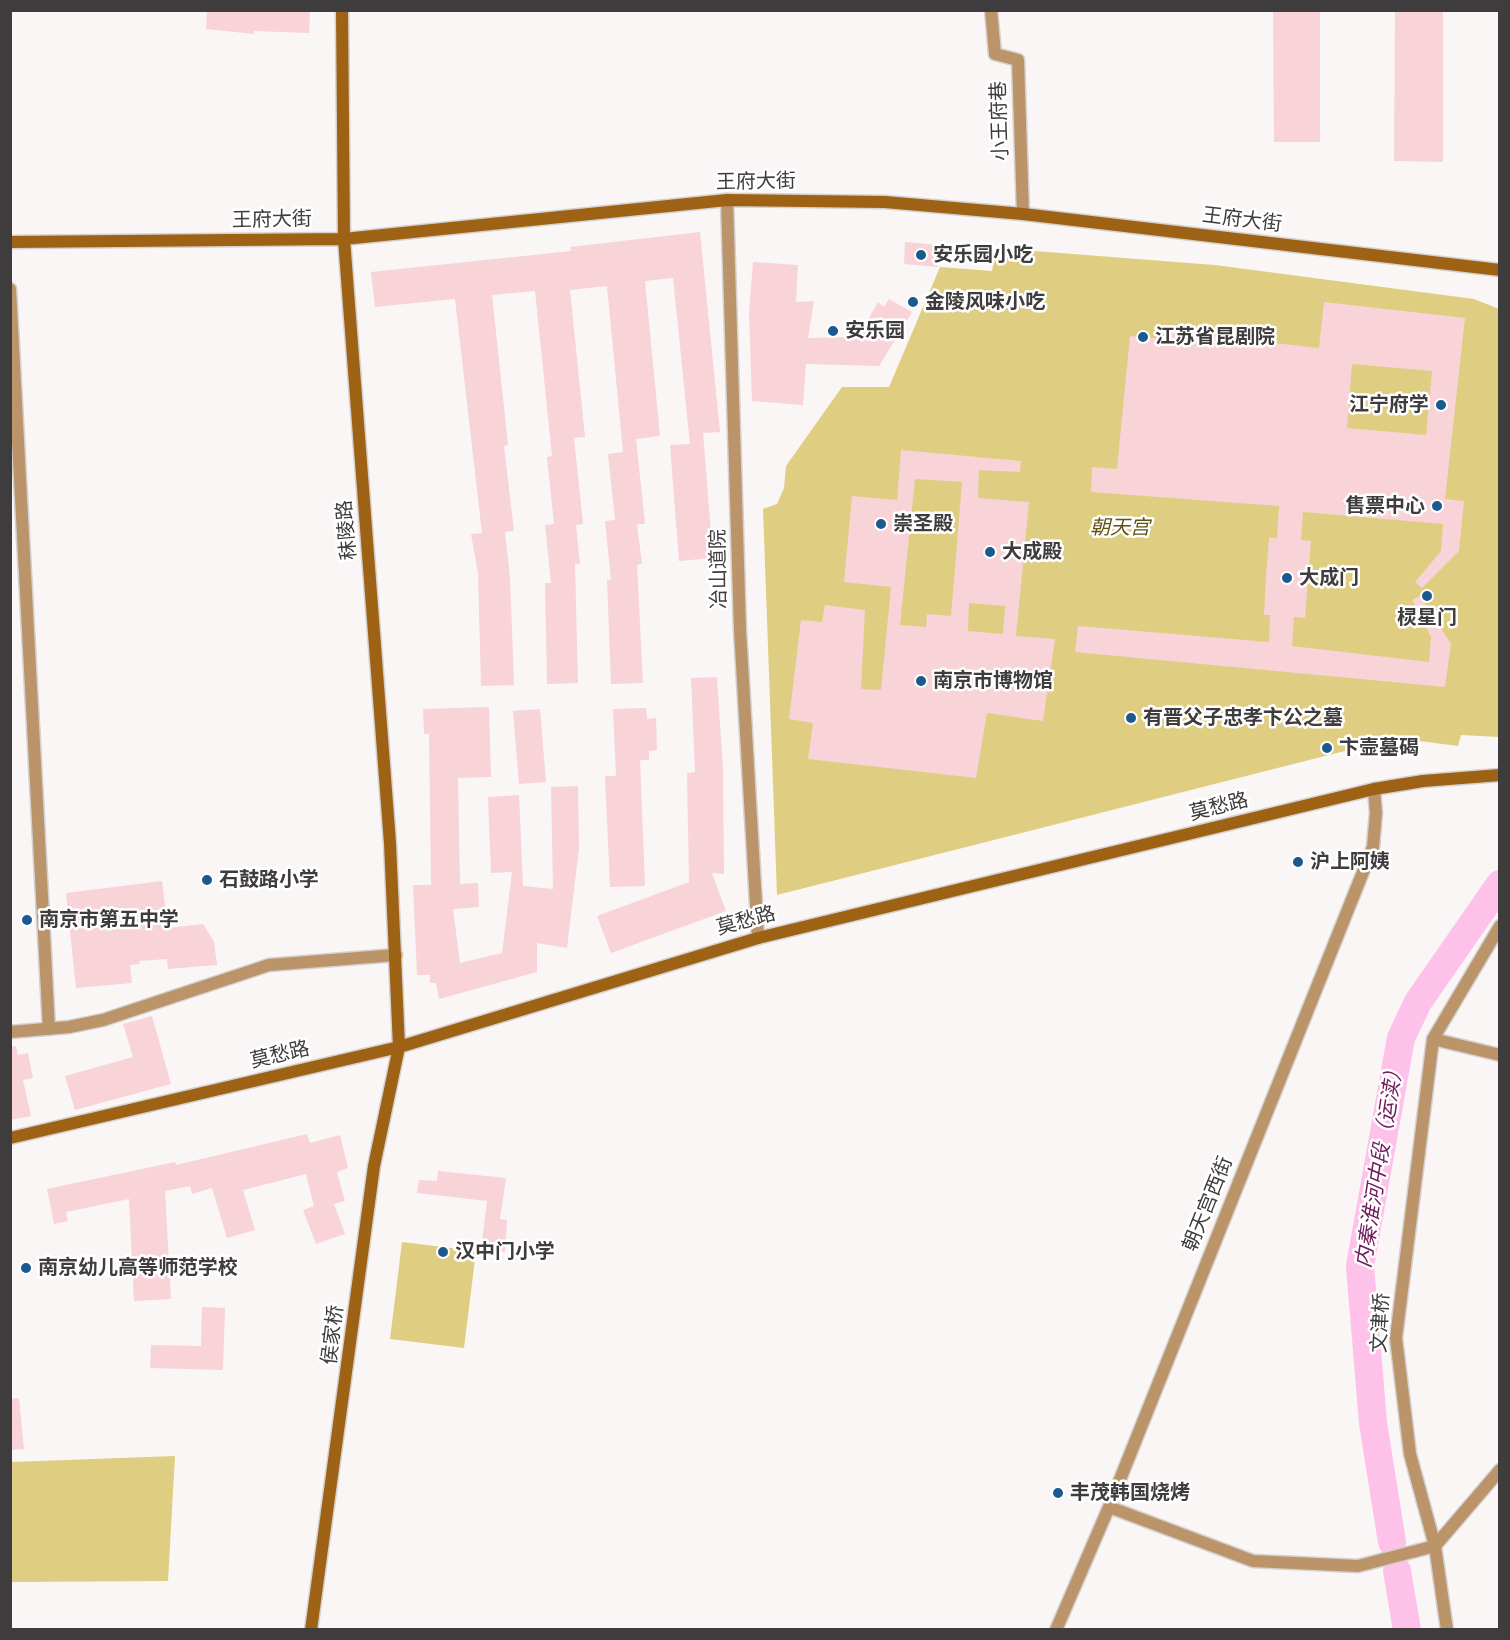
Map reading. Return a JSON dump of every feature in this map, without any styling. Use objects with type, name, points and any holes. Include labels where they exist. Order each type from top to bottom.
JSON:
[{"type":"street","name":"秣陵路","points":[[342,10],[344,239],[396,955],[399,1047]]},
{"type":"street","name":"小王府巷","points":[[991,10],[994,54],[1018,60],[1023,214]]},
{"type":"street","name":"王府大街","points":[[10,242],[344,239],[727,200],[885,202],[1023,214],[1500,270]]},
{"type":"street","name":"冶山道院","points":[[727,200],[740,630],[758,938]]},
{"type":"street","points":[[10,289],[49,1029]]},
{"type":"street","name":"莫愁路","points":[[10,1138],[399,1047],[758,938],[1374,789],[1423,781],[1500,775]]},
{"type":"street","name":"朝天宫西街","points":[[1056,1629],[1109,1507],[1373,847],[1376,813],[1374,789]]},
{"type":"street","name":"文津桥","points":[[1447,1629],[1435,1546],[1410,1454],[1396,1338],[1433,1039],[1500,926]]},
{"type":"street","points":[[10,1032],[49,1029],[103,1020],[269,965],[396,955]]},
{"type":"street","points":[[1433,1039],[1500,1055]]},
{"type":"street","name":"侯家桥","points":[[311,1629],[374,1166],[399,1047]]},
{"type":"street","points":[[1109,1507],[1253,1561],[1358,1566],[1435,1546],[1500,1470]]},
{"type":"green space","name":"朝天宫","points":[[996,248],[1215,265],[1474,299],[1499,309],[1499,737],[1461,735],[1458,746],[1396,738],[777,895],[763,509],[777,504],[784,488],[786,466],[842,387],[889,387],[940,267],[992,271]]},
{"type":"green space","points":[[402,1242],[476,1251],[464,1348],[390,1339]]},
{"type":"green space","points":[[175,1456],[168,1581],[11,1582],[11,1462]]},
{"type":"building","points":[[207,10],[310,10],[309,33],[254,31],[254,34],[206,29]]},
{"type":"building","points":[[1273,10],[1320,10],[1320,142],[1274,142]]},
{"type":"building","points":[[1395,10],[1443,10],[1443,162],[1394,161]]},
{"type":"building","points":[[700,232],[720,432],[703,433],[713,558],[679,561],[670,445],[690,444],[673,278],[645,281],[660,436],[636,439],[645,524],[637,524],[642,564],[637,565],[643,683],[611,684],[607,580],[611,580],[605,521],[615,520],[608,454],[623,452],[607,286],[570,290],[585,437],[574,438],[583,524],[576,525],[580,564],[575,564],[578,683],[547,684],[545,583],[551,583],[545,525],[554,524],[547,457],[552,456],[535,291],[492,295],[508,445],[504,446],[514,531],[505,532],[510,578],[514,685],[481,686],[478,573],[471,534],[482,533],[455,299],[375,307],[371,272],[571,251],[570,247]]},
{"type":"building","name":"安乐园小吃","points":[[905,242],[939,245],[938,267],[904,264]]},
{"type":"building","points":[[753,262],[798,265],[796,302],[814,301],[808,338],[858,337],[878,302],[884,307],[889,299],[912,312],[879,366],[806,364],[803,405],[752,401],[749,313]]},
{"type":"building","points":[[1324,302],[1465,318],[1445,499],[1464,501],[1459,551],[1422,588],[1415,582],[1441,551],[1443,524],[1303,512],[1301,540],[1311,541],[1305,618],[1294,617],[1292,646],[1429,662],[1431,637],[1412,600],[1420,596],[1451,644],[1445,687],[1075,652],[1078,626],[1269,642],[1270,615],[1264,615],[1266,577],[1269,538],[1277,538],[1279,506],[1091,492],[1092,467],[1117,469],[1130,336],[1164,339],[1165,331],[1319,348]],"holes":[[[1352,364],[1432,371],[1426,435],[1347,428]]]},
{"type":"building","points":[[901,450],[1021,461],[1020,472],[979,470],[978,498],[1029,502],[1016,636],[1055,639],[1043,721],[987,713],[976,778],[808,759],[813,723],[789,719],[801,620],[822,622],[825,605],[865,610],[861,689],[881,690],[891,587],[844,582],[852,496],[897,500]],"holes":[[[915,479],[962,482],[951,616],[927,614],[926,627],[900,625]],[[969,603],[1005,606],[1003,634],[968,631]]]},
{"type":"building","points":[[717,677],[723,769],[724,874],[712,873],[726,911],[611,953],[597,916],[689,882],[687,773],[695,772],[691,678]]},
{"type":"building","points":[[489,707],[491,777],[458,778],[460,884],[478,883],[479,907],[453,909],[460,963],[502,953],[512,872],[491,873],[488,797],[519,795],[523,886],[553,889],[551,787],[578,786],[579,848],[567,948],[537,943],[537,972],[439,999],[436,983],[430,983],[430,975],[417,975],[413,885],[431,885],[429,734],[424,734],[423,709]]},
{"type":"building","points":[[646,708],[647,719],[656,718],[657,750],[649,751],[649,760],[640,760],[645,886],[610,887],[605,776],[616,776],[613,709]]},
{"type":"building","points":[[540,709],[546,782],[519,784],[513,711]]},
{"type":"building","name":"石鼓路小学","points":[[162,881],[168,928],[203,924],[214,942],[217,965],[168,969],[167,959],[139,961],[140,964],[130,965],[132,983],[76,988],[66,893]]},
{"type":"building","points":[[152,1016],[171,1084],[75,1110],[65,1076],[133,1057],[123,1024]]},
{"type":"building","points":[[16,1046],[18,1055],[28,1053],[33,1078],[23,1080],[31,1116],[10,1120],[10,1047]]},
{"type":"building","points":[[307,1134],[310,1143],[340,1135],[348,1168],[337,1172],[345,1201],[334,1204],[345,1234],[316,1244],[303,1210],[314,1206],[306,1174],[243,1190],[255,1230],[227,1238],[212,1188],[192,1194],[190,1186],[165,1191],[171,1299],[134,1301],[129,1199],[66,1212],[68,1221],[54,1224],[47,1189],[175,1162],[176,1165]]},
{"type":"building","points":[[438,1171],[506,1178],[500,1219],[507,1220],[505,1252],[481,1249],[487,1201],[417,1193],[419,1180],[437,1181]]},
{"type":"building","points":[[202,1307],[225,1308],[223,1370],[150,1368],[151,1345],[201,1346]]},
{"type":"building","points":[[19,1398],[24,1449],[10,1450],[10,1399]]},
{"type":"waterway","name":"内秦淮河中段（运渎）","points":[[1392,1542],[1373,1423],[1360,1266],[1401,1038],[1418,1002],[1500,884]]},
{"type":"waterway","points":[[1397,1571],[1407,1630]]},
{"type":"place","name":"安乐园小吃","points":[[921,255]]},
{"type":"place","name":"金陵风味小吃","points":[[913,302]]},
{"type":"place","name":"安乐园","points":[[833,331]]},
{"type":"place","name":"江苏省昆剧院","points":[[1143,337]]},
{"type":"place","name":"江宁府学","points":[[1441,405]]},
{"type":"place","name":"售票中心","points":[[1437,506]]},
{"type":"place","name":"崇圣殿","points":[[881,524]]},
{"type":"place","name":"大成殿","points":[[990,552]]},
{"type":"place","name":"大成门","points":[[1287,578]]},
{"type":"place","name":"棂星门","points":[[1427,596]]},
{"type":"place","name":"南京市博物馆","points":[[921,681]]},
{"type":"place","name":"有晋父子忠孝卞公之墓","points":[[1131,718]]},
{"type":"place","name":"卞壸墓碣","points":[[1327,748]]},
{"type":"place","name":"沪上阿姨","points":[[1298,862]]},
{"type":"place","name":"石鼓路小学","points":[[207,880]]},
{"type":"place","name":"南京市第五中学","points":[[27,920]]},
{"type":"place","name":"汉中门小学","points":[[443,1252]]},
{"type":"place","name":"南京幼儿高等师范学校","points":[[26,1268]]},
{"type":"place","name":"丰茂韩国烧烤","points":[[1058,1493]]}]
